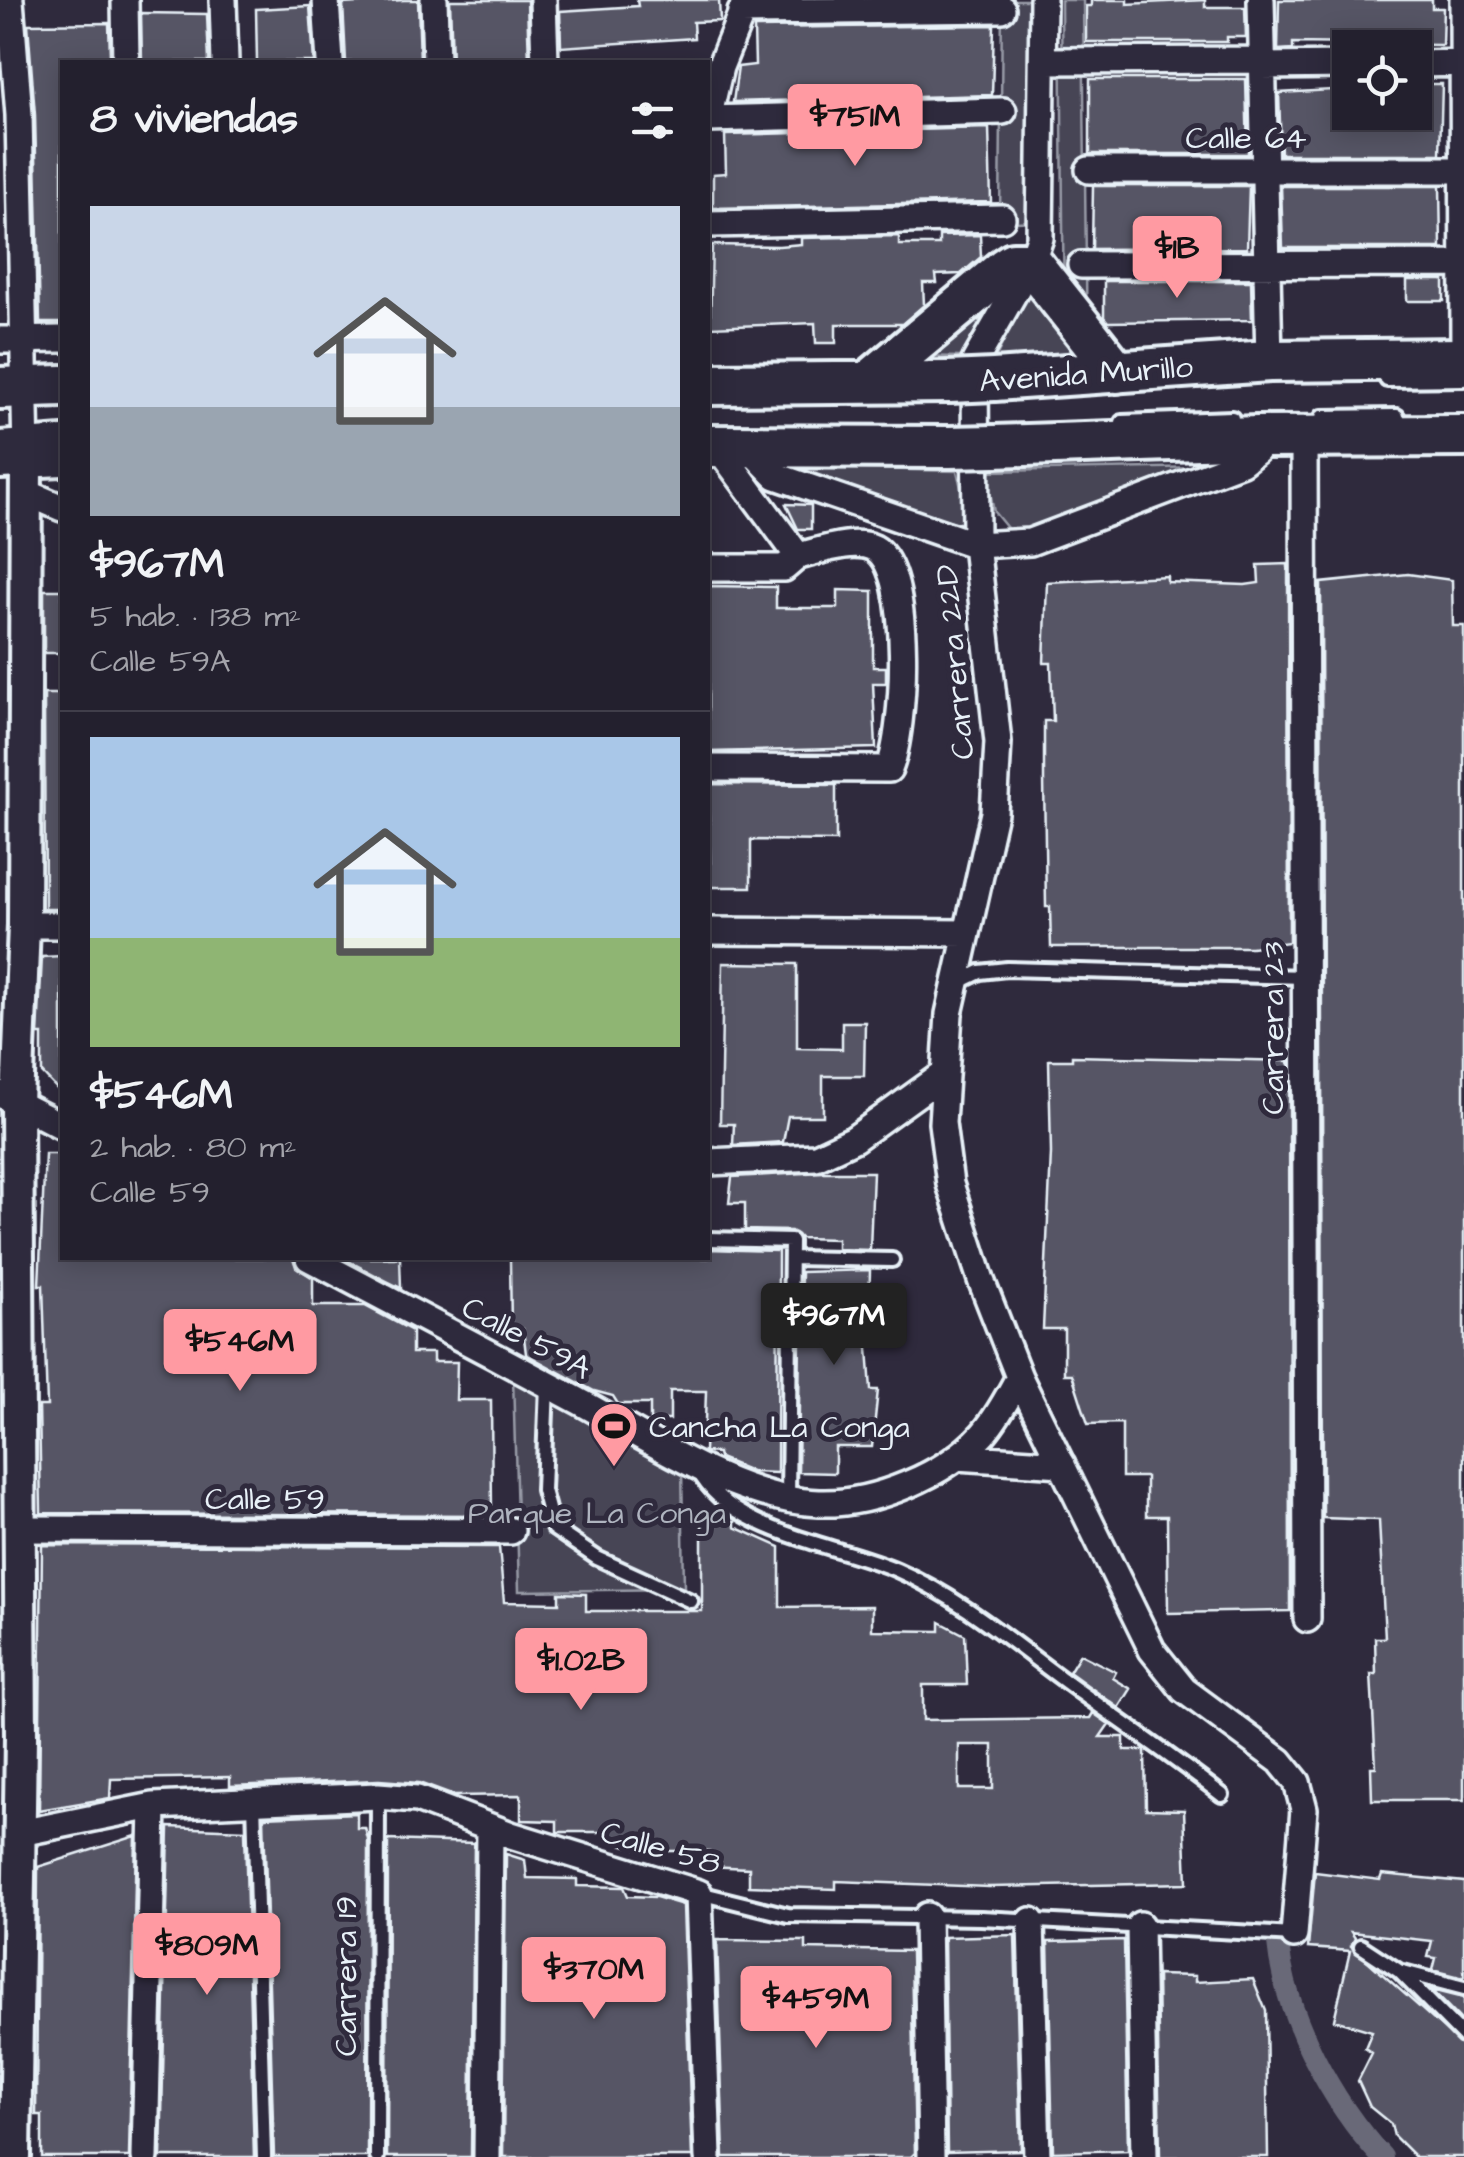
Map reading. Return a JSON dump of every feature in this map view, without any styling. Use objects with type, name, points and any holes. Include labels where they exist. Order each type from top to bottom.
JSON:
[{"type":"main road","points":[[870,382],[1013,262],[1031,263],[1117,372]]},
{"type":"main road","name":"Avenida Murillo","points":[[710,384],[949,382],[1269,361],[1464,359]]},
{"type":"main road","name":"Avenida Murillo","points":[[724,446],[995,446],[1256,427],[1464,436]]},
{"type":"street","points":[[0,1],[13,0],[9,115],[12,340],[25,397],[24,925],[9,1099],[10,1737],[20,1833],[9,1877],[15,2157]]},
{"type":"street","points":[[125,0],[126,60]]},
{"type":"street","points":[[223,0],[226,60]]},
{"type":"street","points":[[326,0],[330,60]]},
{"type":"street","points":[[434,0],[436,60]]},
{"type":"street","points":[[543,0],[545,60]]},
{"type":"street","name":"Carrera 22D","points":[[1043,0],[1040,238],[1031,263],[975,361],[976,545],[998,742],[994,813],[955,984],[943,1075],[942,1123],[950,1184],[981,1280],[1020,1377],[1152,1650],[1184,1690],[1280,1761],[1297,1782],[1304,1809],[1294,1935]]},
{"type":"street","points":[[1261,0],[1269,361]]},
{"type":"street","points":[[1463,0],[1464,359]]},
{"type":"street","points":[[710,102],[714,67],[744,6],[1002,10]]},
{"type":"street","points":[[1043,61],[1332,64]]},
{"type":"street","points":[[1432,64],[1464,63]]},
{"type":"street","points":[[710,119],[1004,112]]},
{"type":"street","name":"Calle 64","points":[[1089,170],[1463,170]]},
{"type":"street","points":[[710,224],[1002,218]]},
{"type":"street","points":[[1081,266],[1463,264]]},
{"type":"street","points":[[12,340],[60,339]]},
{"type":"street","points":[[724,446],[776,476],[976,545],[1030,542],[1242,462],[1256,452],[1256,427]]},
{"type":"street","name":"Carrera 23","points":[[1307,427],[1304,977],[1308,1619]]},
{"type":"street","points":[[724,446],[798,556]]},
{"type":"street","points":[[23,456],[60,505]]},
{"type":"street","points":[[710,568],[784,568],[798,556],[856,544],[870,546],[890,564],[899,587],[901,729],[889,769],[710,768]]},
{"type":"street","points":[[24,925],[60,925]]},
{"type":"street","points":[[710,930],[966,932]]},
{"type":"street","points":[[710,1162],[816,1157],[854,1139],[943,1075]]},
{"type":"street","points":[[9,1099],[60,1125]]},
{"type":"street","name":"Calle 59A","points":[[313,1260],[694,1463],[770,1496],[788,1499],[820,1504],[865,1498],[956,1458],[983,1434],[1020,1377]]},
{"type":"street","points":[[956,1458],[1062,1464]]},
{"type":"street","name":"Calle 59","points":[[10,1529],[511,1531]]},
{"type":"street","name":"Calle 58","points":[[20,1833],[152,1806],[378,1796],[418,1799],[699,1893]]},
{"type":"street","points":[[146,2157],[152,1806]]},
{"type":"street","points":[[487,2157],[490,1826]]},
{"type":"street","points":[[699,1893],[708,2157]]},
{"type":"street","points":[[927,1916],[930,2157]]},
{"type":"street","points":[[1031,1921],[1037,2157]]},
{"type":"street","points":[[1140,1925],[1144,2157]]},
{"type":"lane","points":[[1364,380],[1464,379]]},
{"type":"lane","points":[[1307,427],[1420,416]]},
{"type":"lane","points":[[1112,422],[1256,427]]},
{"type":"lane","points":[[23,456],[60,434]]},
{"type":"lane","points":[[955,984],[980,972],[1008,969],[1304,977]]},
{"type":"lane","points":[[710,1239],[791,1241],[788,1499]]},
{"type":"lane","points":[[791,1258],[892,1260]]},
{"type":"lane","points":[[547,1384],[543,1490],[553,1528],[597,1558],[691,1602]]},
{"type":"lane","points":[[694,1463],[704,1482],[735,1508],[793,1536],[887,1566],[937,1590],[1143,1733],[1222,1795]]},
{"type":"lane","name":"Carrera 19","points":[[378,1796],[378,2157]]},
{"type":"lane","points":[[254,1802],[264,2157]]},
{"type":"lane","name":"Calle 58","points":[[699,1893],[788,1915],[927,1916],[1294,1935]]},
{"type":"lane","points":[[1360,1946],[1400,1971],[1464,2037]]},
{"type":"lane","points":[[1400,1971],[1464,1988]]},
{"type":"green space","points":[[1002,0],[1031,0],[1032,221],[1000,223]]},
{"type":"green space","points":[[1061,0],[1083,0],[1087,355],[995,359],[1034,279],[1064,329]]},
{"type":"green space","points":[[1008,280],[962,357],[907,356]]},
{"type":"green space","points":[[776,467],[957,471],[970,526],[810,482]]},
{"type":"green space","points":[[1208,467],[1024,534],[1012,534],[994,512],[986,471]]},
{"type":"green space","name":"Parque La Conga","points":[[513,1376],[682,1467],[684,1589],[519,1591]]},
{"type":"building","points":[[418,0],[420,60],[346,60],[343,4]]},
{"type":"building","points":[[450,0],[527,0],[529,60],[452,60]]},
{"type":"building","points":[[637,0],[719,0],[720,21],[693,22],[694,38],[561,47],[560,11],[638,6]]},
{"type":"building","points":[[1091,0],[1127,0],[1127,4],[1205,0],[1205,7],[1245,7],[1246,37],[1227,37],[1227,42],[1086,42],[1086,6],[1091,6]]},
{"type":"building","points":[[1279,0],[1432,0],[1432,8],[1443,8],[1442,45],[1432,45],[1432,30],[1332,30],[1332,44],[1293,43],[1293,49],[1278,50]]},
{"type":"building","points":[[310,6],[314,60],[257,60],[256,9]]},
{"type":"building","points":[[141,13],[207,14],[209,60],[142,60]]},
{"type":"building","points":[[109,23],[110,57],[60,60],[60,323],[40,323],[35,115],[28,24]]},
{"type":"building","points":[[994,25],[992,95],[733,102],[738,67],[755,65],[754,28]]},
{"type":"building","points":[[1090,79],[1246,79],[1248,154],[1090,154]]},
{"type":"building","points":[[1432,84],[1442,84],[1440,154],[1281,154],[1279,93],[1332,90],[1332,130],[1432,130]]},
{"type":"building","points":[[989,128],[991,202],[713,208],[713,174],[726,173],[725,135]]},
{"type":"building","points":[[1093,186],[1249,186],[1247,248],[1092,249]]},
{"type":"building","points":[[1281,186],[1440,186],[1441,248],[1283,248]]},
{"type":"building","points":[[980,235],[981,257],[961,274],[936,275],[937,283],[923,283],[924,305],[902,324],[836,324],[836,343],[816,343],[815,323],[710,327],[712,245],[779,246],[801,244],[801,238],[899,236],[899,245],[939,245],[939,236]]},
{"type":"building","points":[[1407,280],[1444,280],[1444,301],[1407,301]]},
{"type":"building","points":[[1104,281],[1251,281],[1252,320],[1108,322],[1104,317]]},
{"type":"building","points":[[786,504],[811,505],[811,529],[798,529]]},
{"type":"building","points":[[1288,564],[1289,942],[1251,947],[1051,947],[1050,907],[1046,907],[1044,779],[1044,721],[1053,721],[1051,663],[1044,663],[1047,582],[1167,576],[1167,582],[1245,585],[1259,583],[1258,565]]},
{"type":"building","points":[[1408,574],[1452,580],[1453,626],[1464,626],[1464,1800],[1372,1800],[1371,1767],[1376,1767],[1371,1674],[1376,1674],[1375,1638],[1385,1638],[1379,1520],[1323,1518],[1321,583]]},
{"type":"building","points":[[710,586],[776,587],[776,608],[838,608],[838,590],[873,591],[873,667],[886,667],[886,683],[873,683],[876,748],[710,752]]},
{"type":"building","points":[[44,590],[60,590],[60,653],[44,653]]},
{"type":"building","points":[[44,694],[60,694],[60,909],[45,909]]},
{"type":"building","points":[[710,784],[836,785],[836,841],[751,840],[751,887],[711,887]]},
{"type":"building","points":[[60,956],[60,1092],[42,1073],[42,1035],[38,1035],[42,957]]},
{"type":"building","points":[[723,963],[797,964],[797,1048],[842,1049],[842,1022],[865,1022],[864,1076],[823,1076],[823,1116],[788,1116],[783,1142],[733,1145],[734,1124],[720,1124]]},
{"type":"building","points":[[1072,1056],[1289,1061],[1290,1611],[1168,1613],[1167,1516],[1146,1516],[1146,1477],[1122,1477],[1122,1423],[1088,1424],[1072,1374],[1064,1374],[1064,1329],[1043,1329],[1051,1153],[1049,1060],[1072,1060]]},
{"type":"building","points":[[45,1154],[60,1154],[60,1260],[294,1260],[296,1267],[313,1278],[313,1306],[365,1306],[412,1331],[412,1353],[433,1353],[433,1362],[457,1362],[456,1400],[491,1400],[492,1515],[41,1513],[39,1406],[47,1406],[43,1285],[39,1285]]},
{"type":"building","points":[[873,1172],[870,1250],[837,1249],[837,1239],[800,1238],[791,1231],[745,1230],[745,1203],[729,1203],[732,1177]]},
{"type":"building","points":[[710,1249],[778,1251],[777,1473],[753,1472],[719,1458],[718,1453],[704,1452],[706,1391],[670,1391],[670,1420],[650,1420],[650,1404],[618,1404],[613,1396],[594,1391],[526,1354],[523,1329],[511,1329],[510,1260],[710,1260]]},
{"type":"building","points":[[347,1260],[400,1260],[401,1288]]},
{"type":"building","points":[[870,1270],[868,1348],[871,1390],[878,1390],[872,1447],[835,1447],[835,1473],[798,1472],[801,1272]]},
{"type":"building","points":[[702,1521],[735,1522],[735,1527],[780,1547],[780,1607],[872,1606],[872,1630],[940,1631],[940,1622],[965,1635],[967,1685],[923,1685],[923,1720],[1090,1718],[1093,1713],[1109,1724],[1100,1737],[1124,1737],[1124,1750],[1145,1750],[1146,1809],[1184,1810],[1187,1883],[989,1887],[836,1881],[836,1889],[749,1886],[749,1868],[708,1866],[709,1851],[647,1851],[609,1841],[609,1832],[557,1832],[557,1821],[521,1820],[521,1795],[454,1796],[419,1783],[379,1780],[230,1786],[230,1777],[111,1779],[110,1798],[39,1810],[42,1545],[499,1547],[504,1602],[559,1603],[559,1593],[586,1594],[586,1611],[702,1611]],"holes":[[[959,1745],[993,1745],[993,1789],[959,1789]]]},
{"type":"building","points":[[1080,1654],[1116,1672],[1113,1678],[1131,1689],[1119,1708],[1069,1672]]},
{"type":"building","points":[[357,1813],[357,1828],[365,1828],[368,1840],[367,2157],[274,2157],[264,1817]]},
{"type":"building","points":[[169,1827],[245,1830],[254,2157],[161,2157]]},
{"type":"building","points":[[136,1836],[129,2157],[42,2157],[42,2115],[36,2115],[38,1867]]},
{"type":"building","points":[[388,1840],[474,1843],[471,2157],[387,2157]]},
{"type":"building","points":[[506,1854],[525,1860],[527,1878],[577,1879],[577,1886],[624,1887],[628,1896],[656,1897],[683,1905],[692,2157],[503,2157]]},
{"type":"building","points":[[1315,1872],[1380,1880],[1382,1874],[1464,1882],[1464,1978],[1433,1970],[1436,1958],[1428,1957],[1432,1941],[1351,1932],[1355,1938],[1351,1946],[1464,2047],[1464,2157],[1415,2157],[1394,2136],[1391,2124],[1370,2107],[1358,2081],[1372,2053],[1365,2048],[1372,2031],[1334,2020],[1350,1951],[1308,1948]]},
{"type":"building","points":[[1015,1935],[1021,2150],[947,2152],[944,1937]]},
{"type":"building","points":[[717,1940],[806,1941],[806,1949],[911,1951],[915,2153],[911,2157],[724,2157]]},
{"type":"building","points":[[1124,1940],[1128,2150],[1053,2152],[1048,1942]]},
{"type":"building","points":[[1157,1975],[1195,1976],[1195,1982],[1253,1979],[1266,2011],[1268,2157],[1160,2157]]},
{"type":"building","points":[[1432,1990],[1464,1998],[1464,2023]]},
{"type":"waterway","points":[[1278,1943],[1290,2000],[1314,2057],[1346,2111],[1382,2157]]},
{"type":"place","name":"Cancha La Conga","points":[[614,1468]]}]
